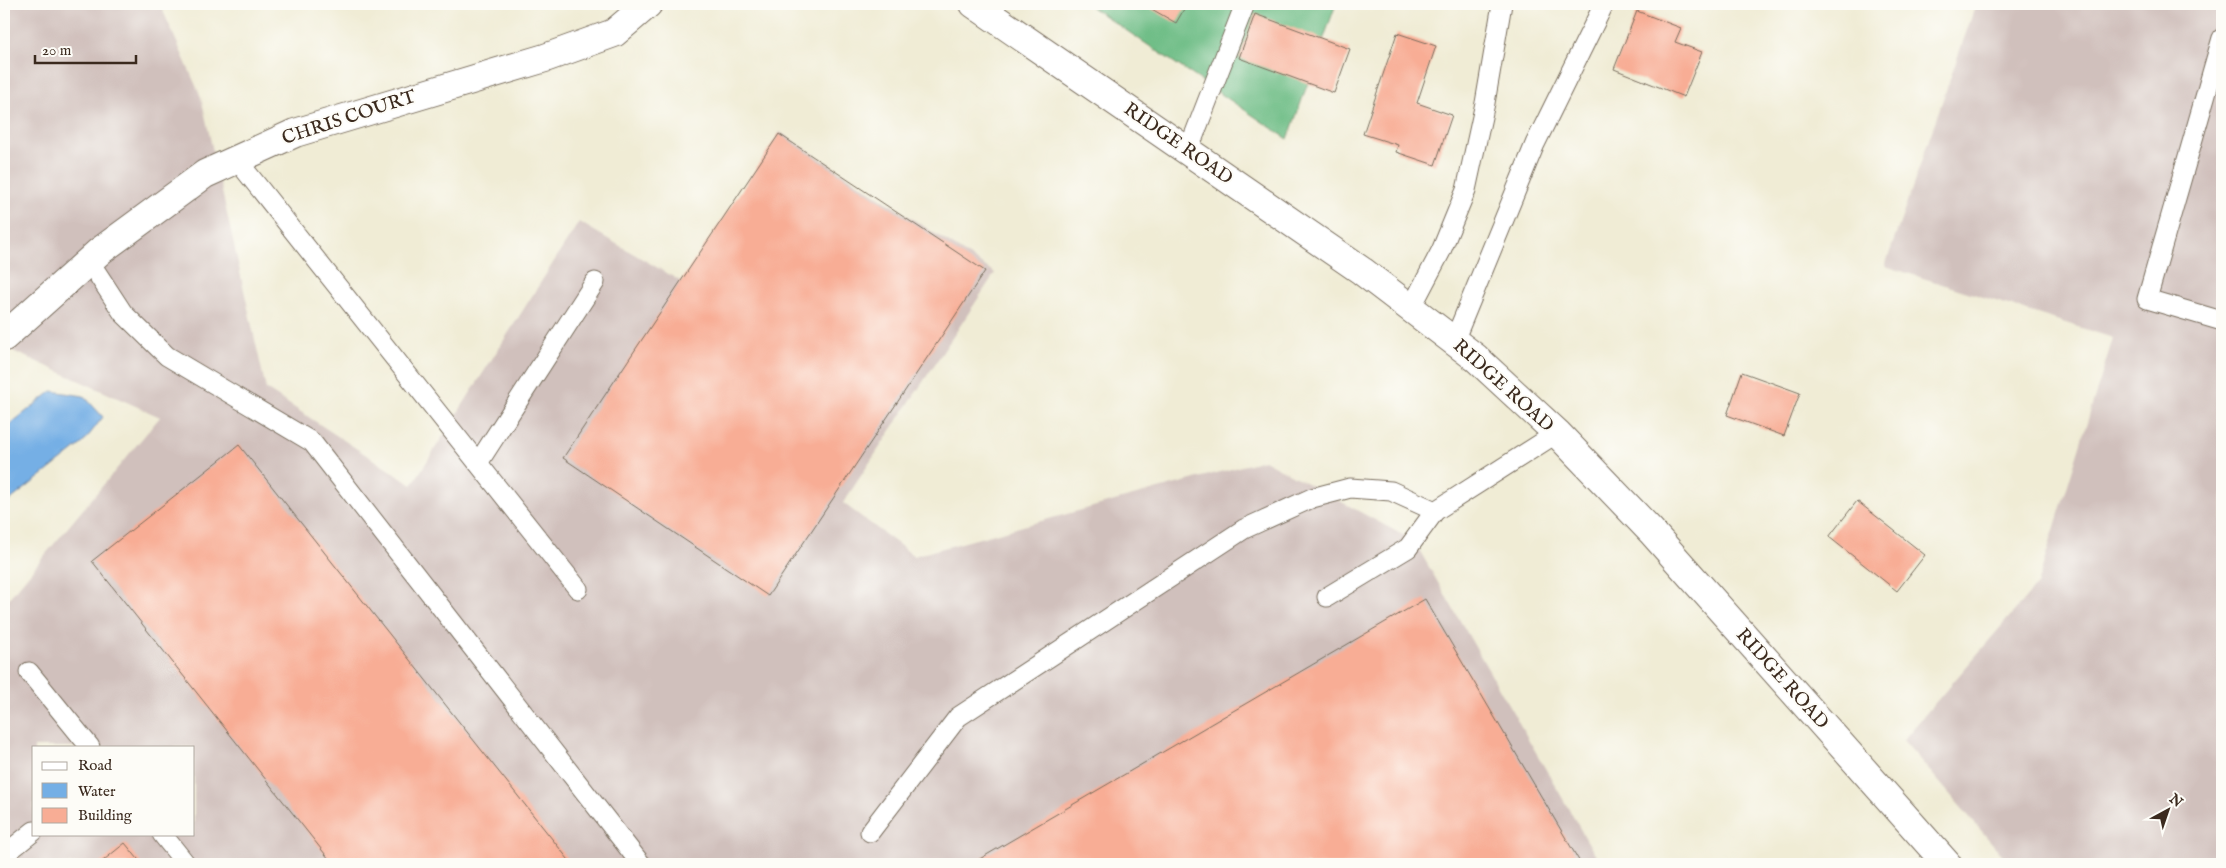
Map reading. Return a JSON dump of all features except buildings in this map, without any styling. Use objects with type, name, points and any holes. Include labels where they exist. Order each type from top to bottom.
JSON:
[{"type":"street","name":"CHRIS COURT","points":[[4,337],[89,260],[206,174],[296,133],[545,58],[614,33],[648,4]]},
{"type":"street","name":"RIDGE ROAD","points":[[974,4],[1362,271],[1476,358],[1557,433],[1651,531],[1947,864]]},
{"type":"lane","points":[[1188,151],[1245,4]]},
{"type":"lane","points":[[1411,308],[1441,251],[1466,190],[1485,103],[1502,4]]},
{"type":"lane","points":[[1454,341],[1535,144],[1604,4]]},
{"type":"lane","points":[[2222,38],[2147,299],[2222,321]]},
{"type":"lane","points":[[236,160],[578,589]]},
{"type":"lane","points":[[89,260],[123,313],[167,356],[312,442],[641,864]]},
{"type":"lane","points":[[478,463],[596,282]]},
{"type":"lane","points":[[1327,597],[1408,548],[1435,511],[1557,433]]},
{"type":"lane","points":[[870,832],[958,717],[1244,529],[1312,498],[1350,488],[1390,491],[1435,511]]},
{"type":"lane","points":[[29,672],[89,746]]},
{"type":"lane","points":[[4,855],[32,833]]},
{"type":"lane","points":[[164,836],[186,864]]},
{"type":"shaded area","points":[[4,4],[160,4],[201,97],[266,389],[412,485],[579,222],[682,282],[780,132],[995,273],[843,503],[914,556],[1264,460],[1414,541],[1597,858],[1586,864],[4,864],[4,604],[160,417],[4,347]]},
{"type":"shaded area","points":[[1976,4],[2222,4],[2222,864],[2010,864],[1903,740],[2037,585],[2113,338],[1885,266]]},
{"type":"green space","points":[[1087,4],[1336,4],[1288,139]]},
{"type":"water","points":[[52,391],[84,396],[103,417],[83,443],[4,505],[4,429]]}]
